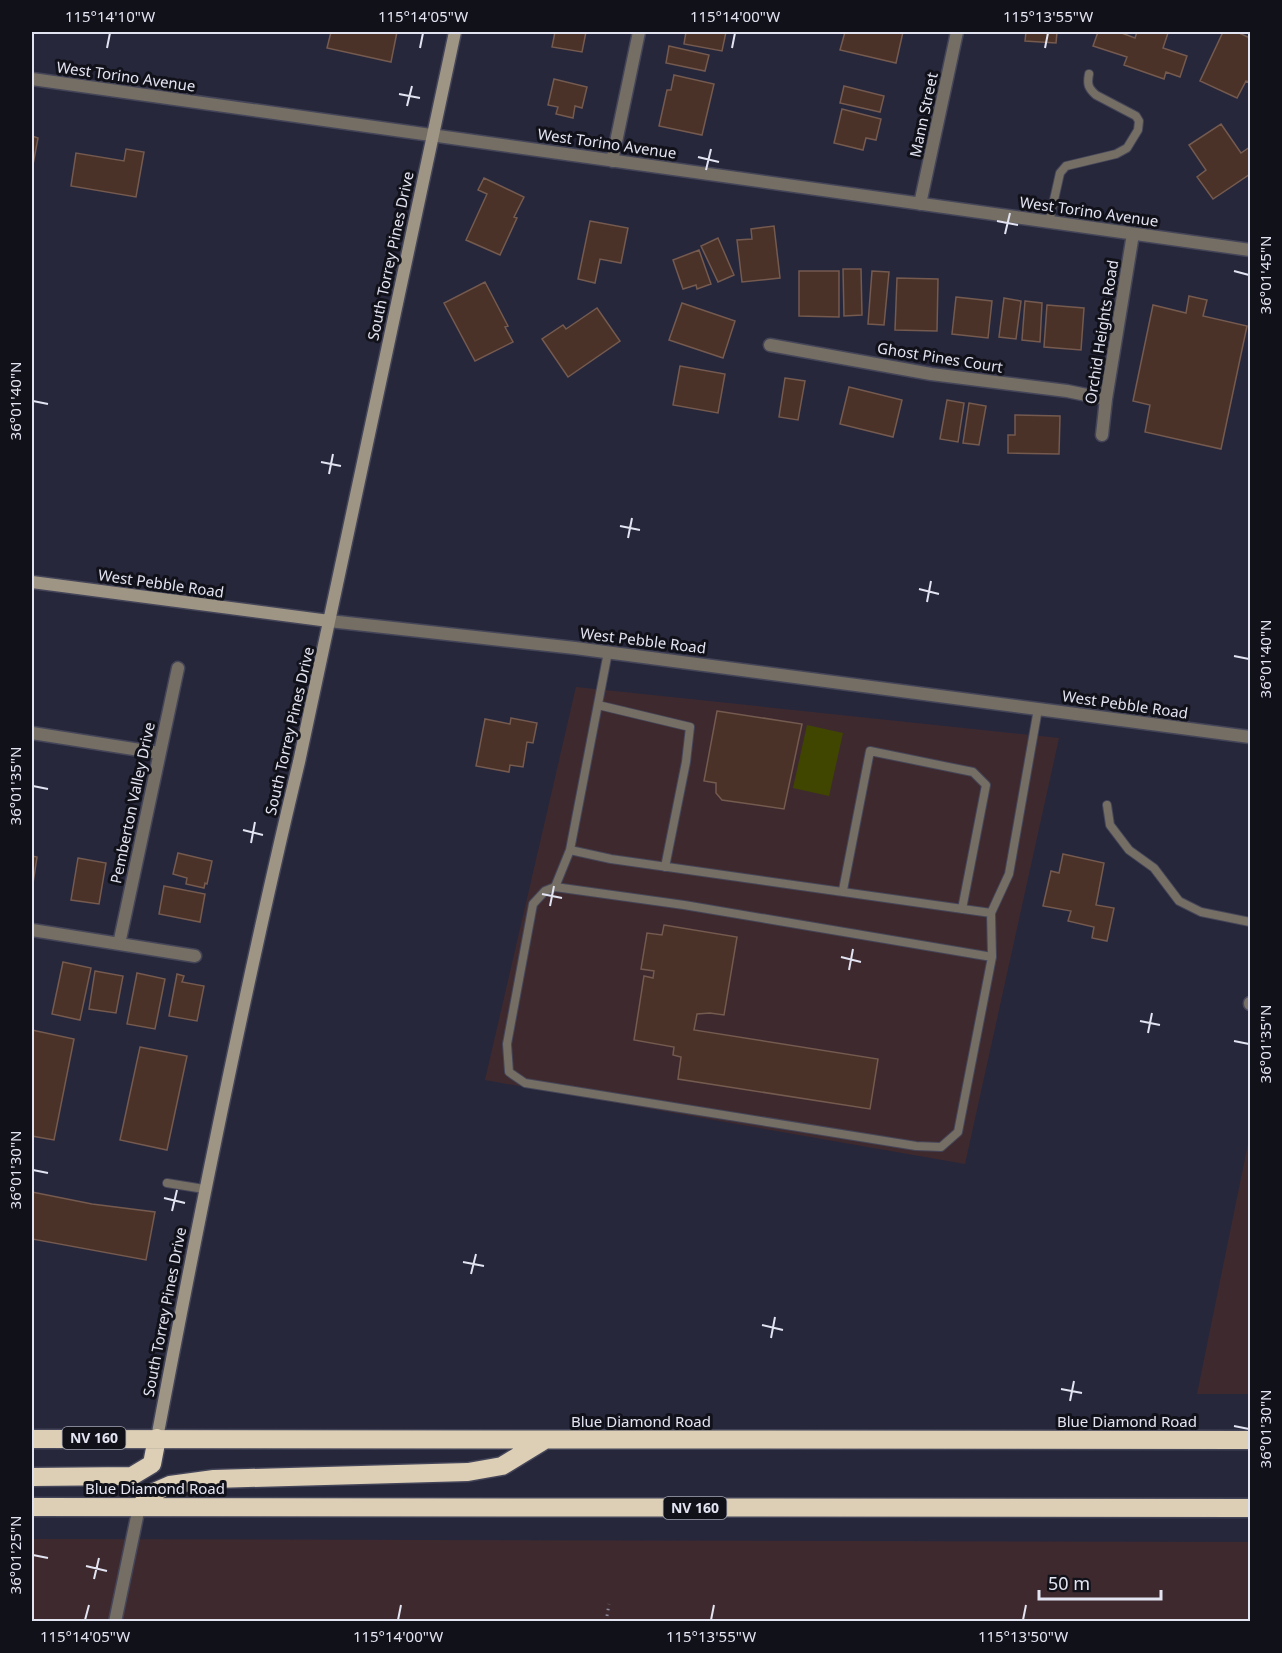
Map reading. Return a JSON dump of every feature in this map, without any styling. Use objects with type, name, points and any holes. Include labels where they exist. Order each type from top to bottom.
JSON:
[{"type":"highway","points":[[32,1477],[132,1476],[152,1464],[157,1438]]},
{"type":"highway","name":"Blue Diamond Road","points":[[32,1439],[1251,1440]]},
{"type":"highway","points":[[139,1507],[154,1492],[170,1485],[214,1479],[468,1472],[502,1466],[544,1440]]},
{"type":"highway","name":"Blue Diamond Road","points":[[32,1507],[1251,1508]]},
{"type":"street","name":"South Torrey Pines Drive","points":[[157,1438],[204,1188],[330,621],[455,32]]},
{"type":"street","points":[[612,160],[639,32]]},
{"type":"street","name":"Mann Street","points":[[920,204],[957,32]]},
{"type":"street","name":"West Torino Avenue","points":[[32,79],[1251,250]]},
{"type":"street","name":"Orchid Heights Road","points":[[1102,435],[1133,234]]},
{"type":"street","name":"Ghost Pines Court","points":[[770,345],[931,374],[1066,391],[1106,399]]},
{"type":"street","name":"West Pebble Road","points":[[32,582],[330,621],[608,652],[1251,737]]},
{"type":"street","name":"Pemberton Valley Drive","points":[[118,944],[178,668]]},
{"type":"street","points":[[32,733],[159,753]]},
{"type":"street","points":[[32,930],[195,956]]},
{"type":"street","points":[[116,1622],[139,1507]]},
{"type":"lane","points":[[1049,222],[1060,173],[1066,166],[1122,151],[1127,148],[1138,130],[1139,121],[1136,116],[1090,90],[1087,83],[1089,74]]},
{"type":"lane","points":[[555,887],[570,850],[608,652]]},
{"type":"lane","points":[[598,705],[690,727],[686,762],[665,867]]},
{"type":"lane","points":[[992,957],[684,905],[555,887],[546,891],[533,904],[507,1044],[509,1072],[525,1083],[893,1143],[941,1147],[958,1132],[992,957],[991,913],[1009,874],[1038,709]]},
{"type":"lane","points":[[843,890],[870,751],[973,772],[986,785],[962,909]]},
{"type":"lane","points":[[1107,805],[1110,825],[1128,850],[1154,868],[1179,901],[1201,912],[1251,922]]},
{"type":"lane","points":[[570,850],[611,859],[843,890],[991,913]]},
{"type":"lane","points":[[167,1183],[204,1188]]},
{"type":"path","points":[[606,1622],[609,1604]]},
{"type":"shaded area","points":[[576,687],[1059,738],[965,1164],[485,1080]]},
{"type":"shaded area","points":[[1250,1134],[1250,1394],[1197,1394]]},
{"type":"shaded area","points":[[32,1539],[1250,1542],[1250,1621],[32,1621]]},
{"type":"green space","points":[[807,725],[843,733],[829,796],[793,788]]},
{"type":"building","points":[[331,32],[397,32],[391,62],[327,48]]},
{"type":"building","points":[[555,32],[586,32],[582,52],[552,47]]},
{"type":"building","points":[[686,32],[726,32],[722,51],[684,44]]},
{"type":"building","points":[[845,32],[903,32],[896,63],[840,50]]},
{"type":"building","points":[[1026,32],[1057,32],[1056,43],[1025,41]]},
{"type":"building","points":[[1098,32],[1119,32],[1135,38],[1137,32],[1168,33],[1163,48],[1187,56],[1180,77],[1166,72],[1164,79],[1124,65],[1127,57],[1093,46]]},
{"type":"building","points":[[1223,32],[1237,32],[1250,38],[1250,76],[1237,98],[1200,81]]},
{"type":"building","points":[[669,46],[709,55],[705,71],[666,63]]},
{"type":"building","points":[[674,75],[714,84],[702,135],[659,126],[667,90],[671,90]]},
{"type":"building","points":[[554,79],[587,87],[582,108],[575,106],[573,118],[556,114],[558,107],[548,105]]},
{"type":"building","points":[[844,86],[884,96],[880,112],[840,103]]},
{"type":"building","points":[[842,109],[881,119],[876,140],[866,138],[863,150],[834,143]]},
{"type":"building","points":[[1221,124],[1241,153],[1250,147],[1250,174],[1213,199],[1197,177],[1206,170],[1189,145]]},
{"type":"building","points":[[32,136],[38,138],[32,170]]},
{"type":"building","points":[[126,149],[144,152],[136,197],[71,186],[76,153],[124,161]]},
{"type":"building","points":[[484,178],[524,197],[500,255],[466,240],[487,194],[478,190]]},
{"type":"building","points":[[590,221],[628,228],[621,263],[600,259],[595,283],[578,279]]},
{"type":"building","points":[[774,226],[780,278],[742,282],[737,240],[752,239],[751,229]]},
{"type":"building","points":[[718,238],[734,275],[718,282],[701,246]]},
{"type":"building","points":[[699,250],[711,284],[697,289],[696,285],[683,289],[673,260]]},
{"type":"building","points":[[843,269],[861,269],[862,315],[844,316]]},
{"type":"building","points":[[799,271],[839,271],[839,317],[799,316]]},
{"type":"building","points":[[872,271],[889,272],[884,325],[868,324]]},
{"type":"building","points":[[897,278],[938,279],[937,331],[895,330]]},
{"type":"building","points":[[485,282],[508,326],[505,327],[513,342],[475,361],[444,303]]},
{"type":"building","points":[[1189,296],[1207,300],[1203,316],[1247,326],[1221,449],[1145,432],[1150,405],[1133,401],[1153,305],[1186,313]]},
{"type":"building","points":[[956,297],[992,301],[988,338],[952,334]]},
{"type":"building","points":[[1004,298],[1021,301],[1016,339],[999,337]]},
{"type":"building","points":[[1025,301],[1042,303],[1040,342],[1022,340]]},
{"type":"building","points":[[682,303],[735,321],[723,358],[669,340]]},
{"type":"building","points":[[1047,305],[1084,308],[1081,350],[1044,347]]},
{"type":"building","points":[[597,308],[620,341],[568,377],[542,339],[563,325],[566,329]]},
{"type":"building","points":[[680,366],[725,374],[718,413],[673,405]]},
{"type":"building","points":[[785,378],[805,381],[798,420],[779,417]]},
{"type":"building","points":[[849,387],[902,400],[893,437],[840,424]]},
{"type":"building","points":[[947,400],[964,403],[958,442],[940,439]]},
{"type":"building","points":[[969,403],[986,406],[979,445],[963,443]]},
{"type":"building","points":[[1015,415],[1060,416],[1059,454],[1008,453],[1008,435],[1015,435]]},
{"type":"building","points":[[717,711],[802,724],[784,809],[722,800],[716,793],[716,783],[704,781]]},
{"type":"building","points":[[511,718],[537,723],[533,743],[527,742],[523,767],[510,765],[509,772],[476,766],[485,719],[510,724]]},
{"type":"building","points":[[178,853],[212,861],[204,888],[186,884],[187,878],[173,874]]},
{"type":"building","points":[[1063,854],[1104,863],[1096,905],[1114,908],[1107,941],[1092,938],[1094,927],[1068,921],[1071,911],[1043,906],[1051,871],[1059,873]]},
{"type":"building","points":[[32,856],[37,857],[32,890]]},
{"type":"building","points":[[78,858],[106,863],[99,904],[71,900]]},
{"type":"building","points":[[164,886],[205,894],[200,922],[159,914]]},
{"type":"building","points":[[664,925],[737,937],[724,1015],[697,1014],[694,1030],[878,1059],[870,1109],[678,1079],[681,1057],[673,1055],[674,1047],[634,1040],[644,976],[653,978],[654,971],[641,969],[647,933],[662,935]]},
{"type":"building","points":[[63,962],[91,968],[80,1020],[52,1014]]},
{"type":"building","points":[[95,971],[123,976],[116,1013],[89,1009]]},
{"type":"building","points":[[137,973],[165,979],[155,1029],[127,1024]]},
{"type":"building","points":[[177,974],[184,976],[182,982],[204,986],[197,1021],[169,1016]]},
{"type":"building","points":[[32,1030],[74,1039],[54,1140],[32,1136]]},
{"type":"building","points":[[140,1047],[187,1056],[167,1150],[120,1140]]},
{"type":"building","points":[[32,1192],[92,1204],[155,1212],[146,1260],[32,1239]]}]
